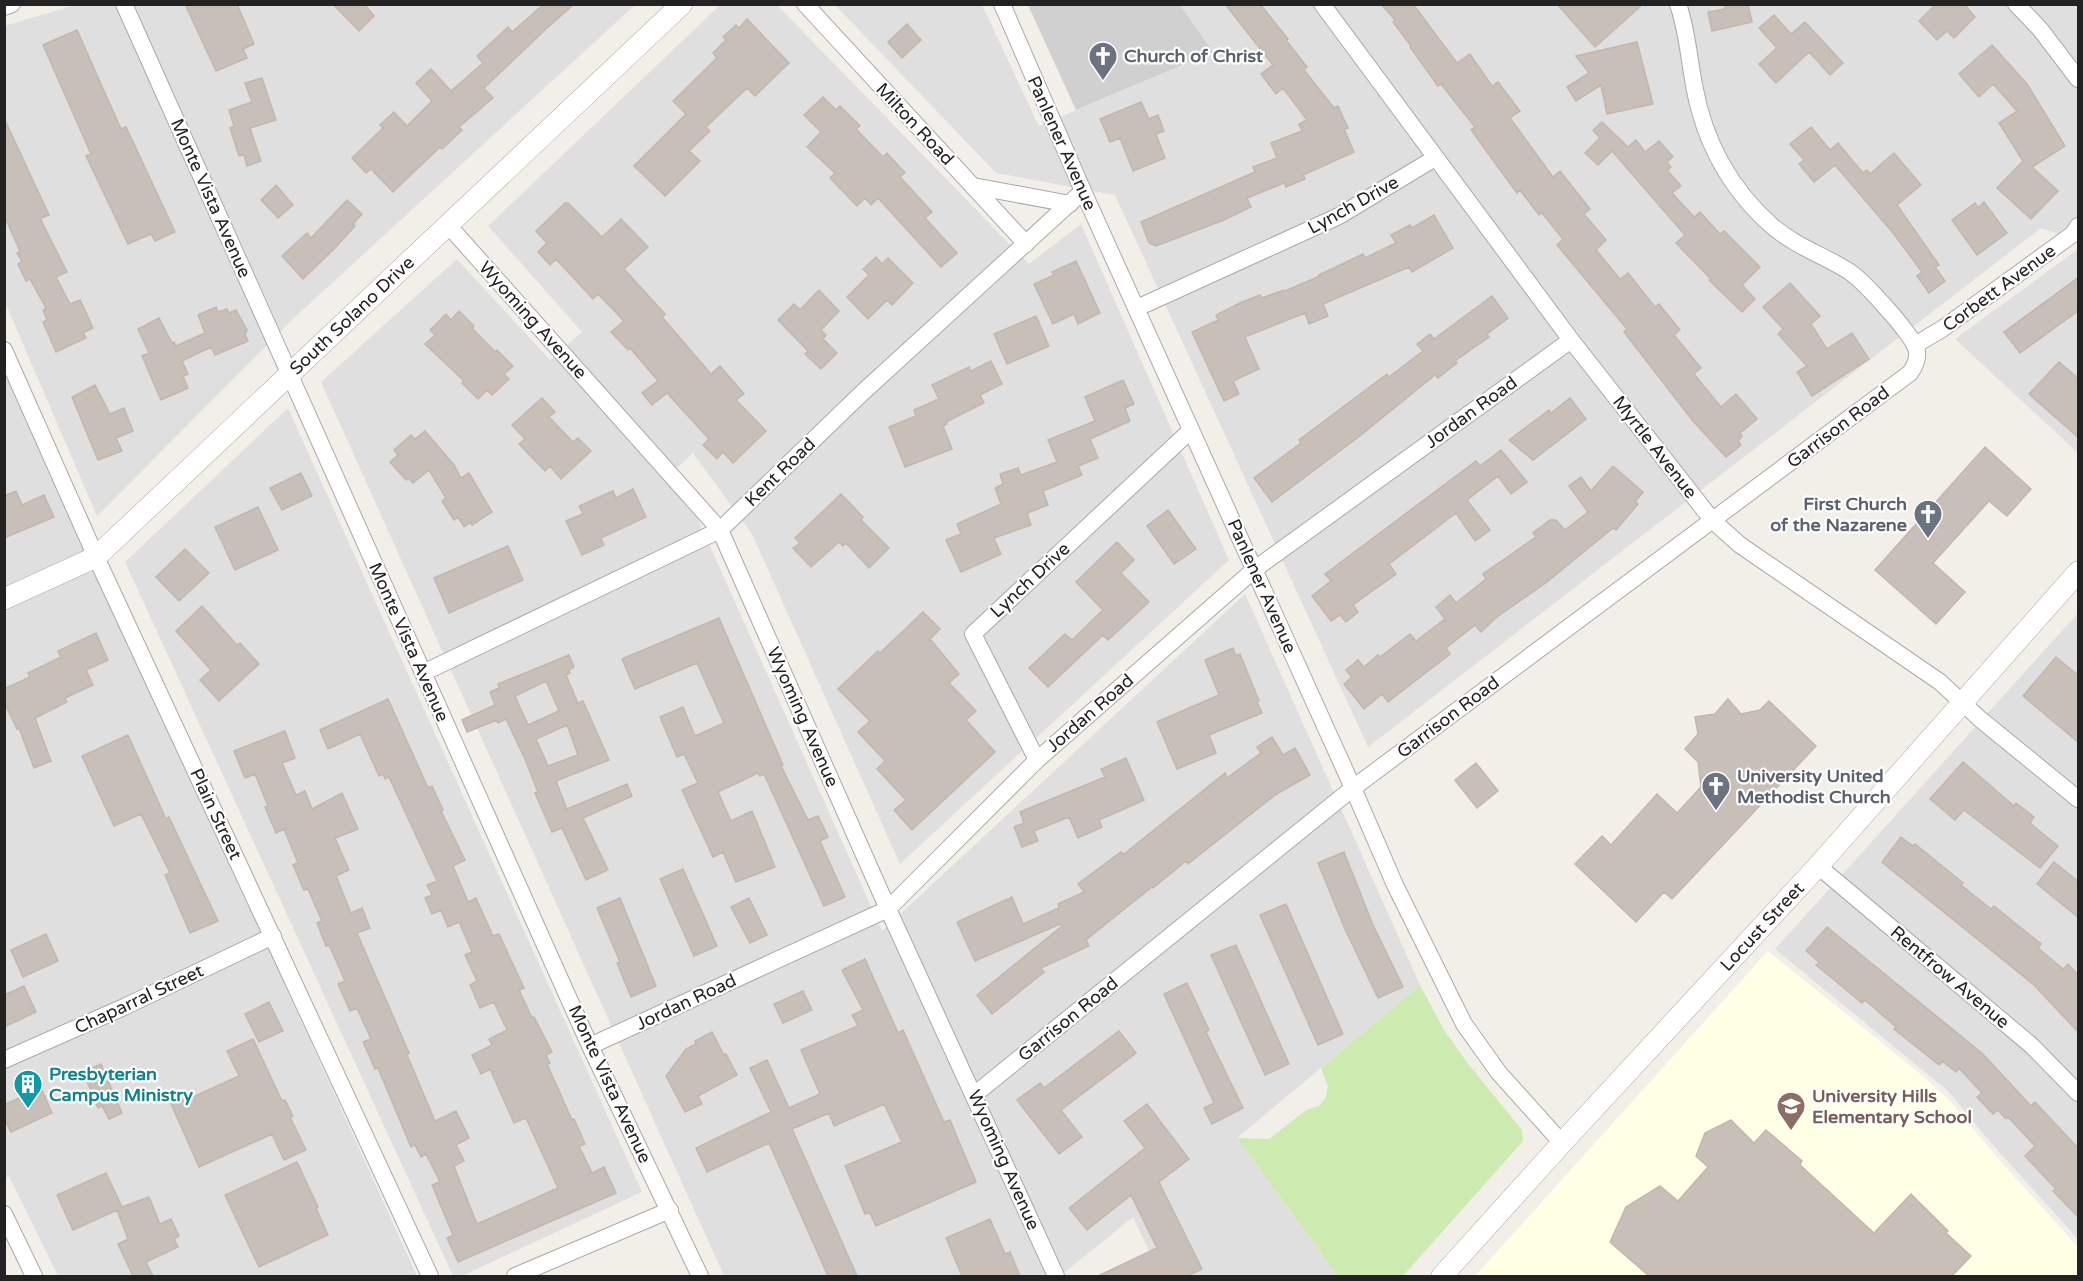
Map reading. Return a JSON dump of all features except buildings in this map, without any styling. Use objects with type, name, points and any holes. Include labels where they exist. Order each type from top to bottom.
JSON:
[{"type":"street","points":[[4,7],[12,4]]},
{"type":"street","name":"Monte Vista Avenue","points":[[124,4],[591,1046],[700,1276]]},
{"type":"street","name":"South Solano Drive","points":[[4,599],[96,557],[682,4]]},
{"type":"street","name":"Milton Road","points":[[805,4],[1026,244]]},
{"type":"street","name":"Panlener Avenue","points":[[1002,4],[1083,191],[1255,569],[1395,885],[1464,1024],[1493,1066],[1562,1143]]},
{"type":"street","name":"Myrtle Avenue","points":[[1322,4],[1571,340],[1713,521],[1740,545],[1940,682],[1980,719],[2079,799]]},
{"type":"street","points":[[1678,4],[1704,129],[1712,149],[1735,187],[1774,228],[1852,273],[1899,323],[1915,345]]},
{"type":"street","points":[[2016,4],[2040,29],[2079,80]]},
{"type":"street","name":"Lynch Drive","points":[[1137,308],[1339,216],[1436,158]]},
{"type":"street","points":[[973,186],[1070,204]]},
{"type":"street","name":"Kent Road","points":[[423,673],[720,530],[862,393],[1083,191]]},
{"type":"street","name":"Wyoming Avenue","points":[[448,225],[720,530],[888,909],[1056,1276]]},
{"type":"street","name":"Corbett Avenue","points":[[1915,345],[1961,316],[2073,234],[2079,226]]},
{"type":"street","name":"Jordan Road","points":[[591,1046],[888,909],[1037,760],[1255,569],[1571,340]]},
{"type":"street","name":"Garrison Road","points":[[974,1095],[1353,788],[1910,373],[1917,359],[1915,345]]},
{"type":"street","name":"Plain Street","points":[[4,350],[96,557],[430,1276]]},
{"type":"street","name":"Lynch Drive","points":[[1037,760],[973,634],[1191,430]]},
{"type":"street","name":"Locust Street","points":[[1443,1276],[1562,1143],[1818,866],[1962,701],[2079,572]]},
{"type":"street","name":"Rentfrow Avenue","points":[[1818,866],[2032,1046],[2079,1093]]},
{"type":"street","name":"Chaparral Street","points":[[4,1060],[124,1007],[273,936]]},
{"type":"street","points":[[515,1276],[670,1210]]},
{"type":"street","points":[[4,1214],[34,1276]]},
{"type":"shaded area","points":[[79,4],[635,5],[294,318],[97,516],[5,302],[4,26]]},
{"type":"shaded area","points":[[720,5],[777,5],[1029,264],[1081,224],[1229,560],[900,864],[752,534],[693,453],[665,479],[697,517],[882,931],[1245,594],[1420,985],[1237,1138],[1338,1276],[1161,1276],[1133,1217],[1060,1276],[724,1276],[321,382],[457,259],[550,360],[582,332],[488,226]]},
{"type":"shaded area","points":[[835,5],[982,5],[1039,126],[1213,52],[1180,5],[2078,5],[2078,240],[2041,228],[1368,747],[1115,195],[996,173]]},
{"type":"shaded area","name":"Church of Christ","points":[[1028,5],[1180,5],[1213,52],[1076,110]]},
{"type":"shaded area","points":[[2078,249],[2078,453],[1955,339]]},
{"type":"shaded area","points":[[4,367],[417,1276],[58,1276],[9,1176],[5,1178]]},
{"type":"shaded area","points":[[288,408],[642,1192],[462,1276],[453,1276],[125,562]]},
{"type":"shaded area","points":[[2078,613],[2078,1239],[1991,1143],[1948,1091],[1775,949]]},
{"type":"shaded area","name":"University Hills Elementary School","points":[[1768,951],[1923,1076],[1949,1100],[2078,1247],[2078,1276],[1475,1276]]},
{"type":"green space","points":[[1420,985],[1444,1030],[1469,1065],[1522,1130],[1523,1141],[1403,1276],[1338,1276],[1237,1138],[1269,1139],[1306,1110],[1319,1106],[1326,1097],[1328,1086],[1321,1068]]},
{"type":"place","name":"Church of Christ","points":[[1103,82]]},
{"type":"place","name":"First Church of the Nazarene","points":[[1928,540]]},
{"type":"place","name":"University United Methodist Church","points":[[1716,812]]},
{"type":"place","name":"Presbyterian Campus Ministry","points":[[28,1110]]},
{"type":"place","name":"University Hills Elementary School","points":[[1791,1132]]}]
